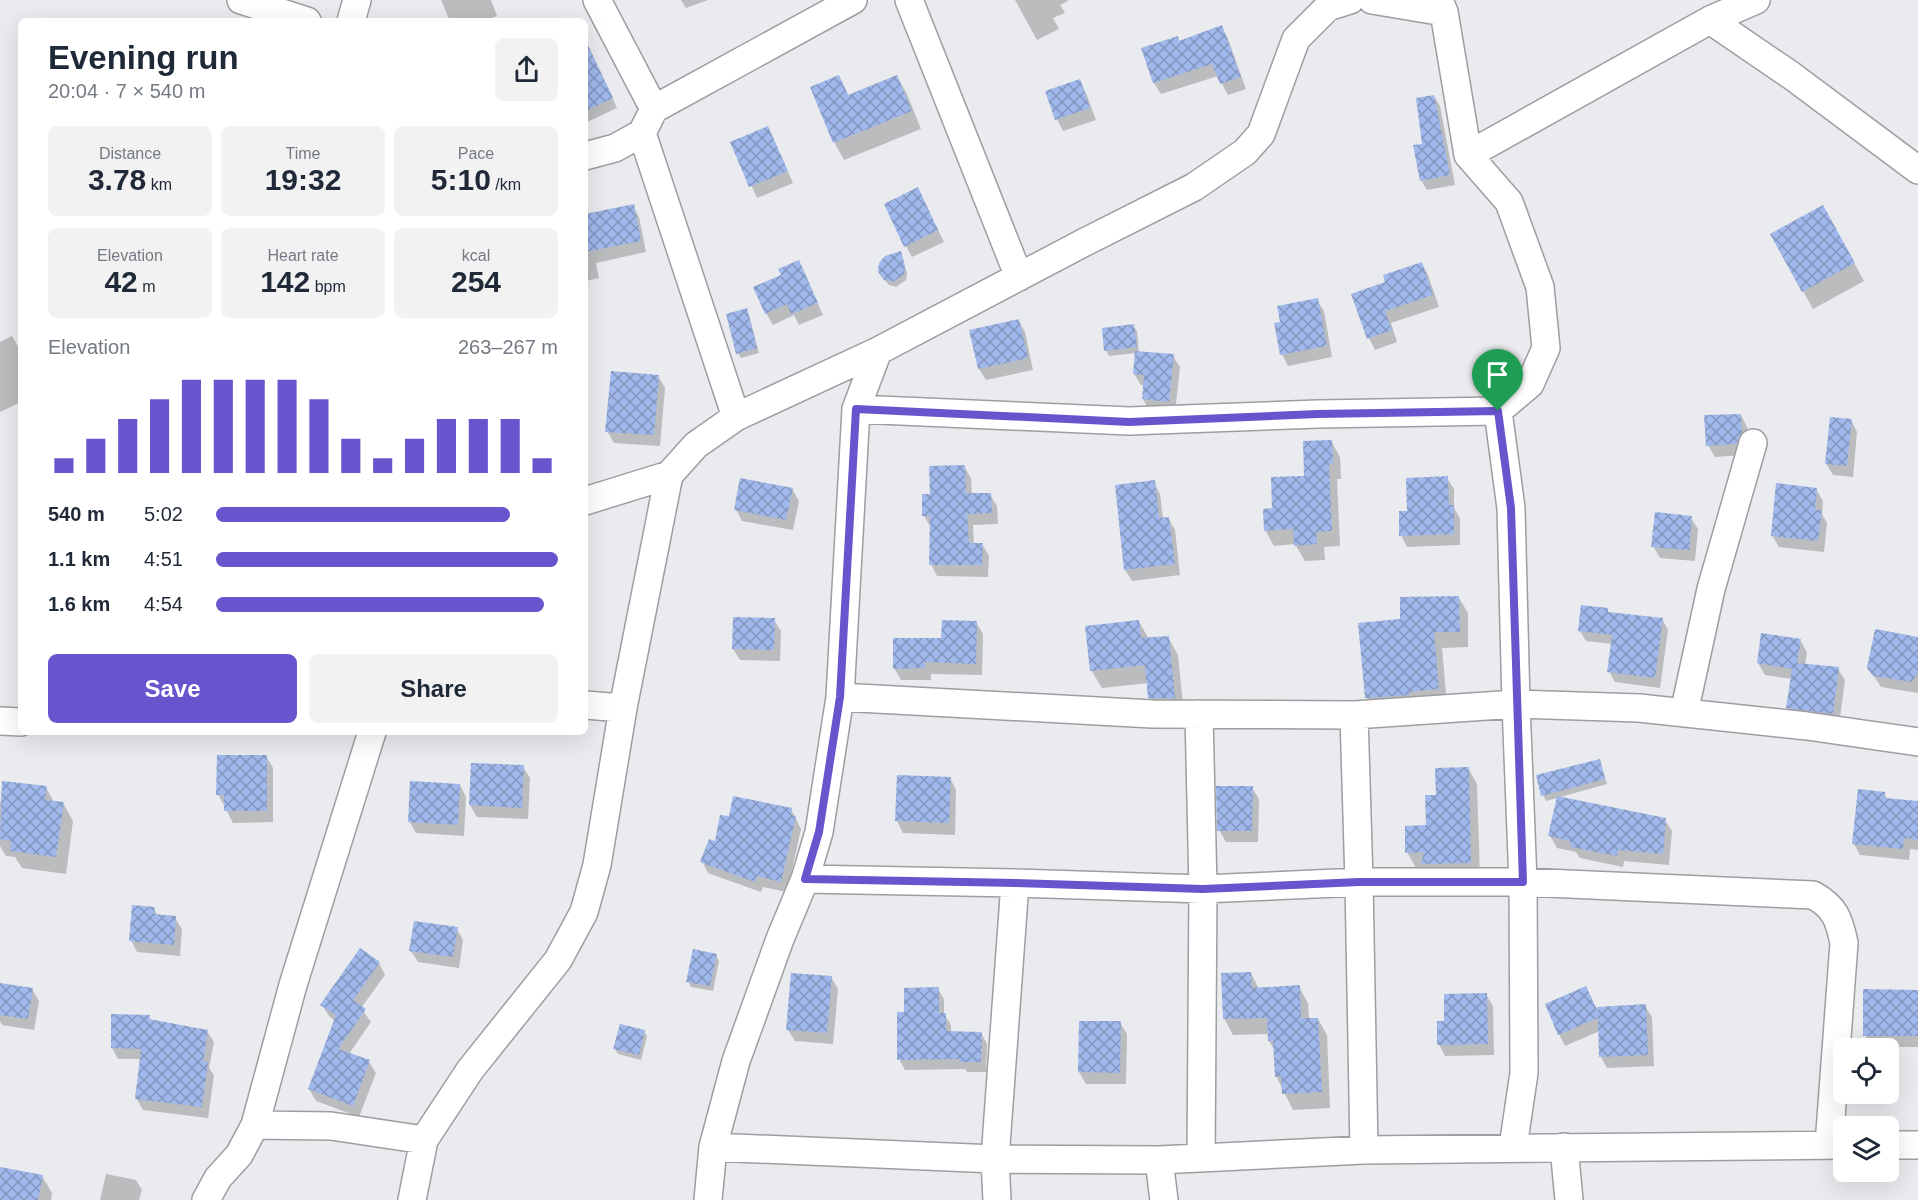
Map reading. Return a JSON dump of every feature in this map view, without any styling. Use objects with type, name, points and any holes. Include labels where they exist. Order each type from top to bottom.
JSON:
[{"type":"street","points":[[241,0],[297,18]]},
{"type":"street","points":[[352,18],[357,0]]},
{"type":"street","points":[[597,0],[654,109]]},
{"type":"street","points":[[588,155],[615,148],[642,133],[654,109],[853,0]]},
{"type":"street","points":[[909,0],[1019,276]]},
{"type":"street","points":[[588,500],[669,475],[696,445],[736,417],[878,351],[1194,187],[1245,152],[1261,134],[1296,39],[1328,8],[1350,0]]},
{"type":"street","points":[[856,409],[1129,422],[1318,414],[1498,411],[1530,384],[1546,348],[1540,287],[1509,202],[1468,155],[1442,6],[1372,0]]},
{"type":"street","points":[[1468,155],[1710,20],[1756,0]]},
{"type":"street","points":[[1710,20],[1792,76],[1918,170]]},
{"type":"street","points":[[642,133],[736,417]]},
{"type":"street","points":[[708,1200],[713,1147],[736,1061],[780,939],[805,879],[819,832],[840,697],[856,409],[878,351]]},
{"type":"street","points":[[1498,411],[1511,508],[1523,882],[1524,1073],[1513,1147]]},
{"type":"street","points":[[1684,713],[1711,590],[1753,443]]},
{"type":"street","points":[[412,1200],[424,1140],[470,1070],[558,960],[584,912],[597,865],[623,708],[669,475]]},
{"type":"street","points":[[840,697],[1152,714],[1354,715],[1516,704],[1639,708],[1807,726],[1918,742]]},
{"type":"street","points":[[588,705],[623,708]]},
{"type":"street","points":[[1199,714],[1203,889],[1202,1158]]},
{"type":"street","points":[[1354,715],[1364,1150]]},
{"type":"street","points":[[0,721],[18,722]]},
{"type":"street","points":[[206,1200],[218,1178],[239,1155],[255,1125],[293,986],[371,735]]},
{"type":"street","points":[[805,879],[1203,889],[1359,882],[1523,882],[1813,895],[1826,902],[1837,919],[1844,943],[1837,1116]]},
{"type":"street","points":[[997,1200],[995,1159],[1016,883]]},
{"type":"street","points":[[255,1125],[331,1126],[424,1140]]},
{"type":"street","points":[[1899,1145],[1918,1144]]},
{"type":"street","points":[[713,1147],[995,1159],[1159,1160],[1364,1150],[1833,1145]]},
{"type":"street","points":[[1564,1147],[1569,1200]]},
{"type":"street","points":[[1159,1160],[1164,1200]]},
{"type":"building","points":[[1222,25],[1241,77],[1220,84],[1212,64],[1153,83],[1141,48],[1178,36],[1179,41]]},
{"type":"building","points":[[588,45],[613,98],[588,110]]},
{"type":"building","points":[[839,75],[848,95],[897,75],[912,111],[833,143],[810,87]]},
{"type":"building","points":[[1080,79],[1090,108],[1055,120],[1045,91]]},
{"type":"building","points":[[1434,95],[1450,175],[1420,181],[1413,145],[1422,144],[1416,98]]},
{"type":"building","points":[[768,126],[788,171],[749,187],[730,142]]},
{"type":"building","points":[[918,187],[938,230],[904,247],[884,204]]},
{"type":"building","points":[[634,204],[641,241],[588,251],[588,213]]},
{"type":"building","points":[[1823,205],[1855,263],[1802,292],[1770,234]]},
{"type":"building","points":[[901,251],[905,266],[904,274],[893,282],[884,280],[878,272],[879,263],[885,256]]},
{"type":"building","points":[[799,260],[818,303],[791,314],[787,304],[765,314],[753,287],[781,275],[778,269]]},
{"type":"building","points":[[1422,262],[1433,295],[1385,311],[1392,330],[1367,339],[1351,294],[1385,282],[1383,275]]},
{"type":"building","points":[[1318,298],[1327,346],[1280,355],[1274,323],[1280,322],[1277,306]]},
{"type":"building","points":[[747,308],[757,348],[736,354],[726,314]]},
{"type":"building","points":[[1019,319],[1028,358],[978,369],[969,330]]},
{"type":"building","points":[[1134,324],[1137,347],[1104,351],[1102,328]]},
{"type":"building","points":[[1135,351],[1174,354],[1169,402],[1142,399],[1144,375],[1133,374]]},
{"type":"building","points":[[611,371],[659,375],[654,435],[605,432]]},
{"type":"building","points":[[1741,414],[1742,432],[1736,444],[1706,446],[1704,415]]},
{"type":"building","points":[[1830,417],[1852,419],[1847,466],[1825,464]]},
{"type":"building","points":[[1332,440],[1333,464],[1329,464],[1332,531],[1316,532],[1317,544],[1294,546],[1293,529],[1264,531],[1263,509],[1272,508],[1271,477],[1304,476],[1303,441]]},
{"type":"building","points":[[965,465],[966,493],[991,493],[992,513],[967,514],[969,543],[983,543],[982,565],[929,565],[930,516],[922,516],[922,494],[930,494],[929,466]]},
{"type":"building","points":[[1448,476],[1449,505],[1454,505],[1454,534],[1399,536],[1399,511],[1407,511],[1406,478]]},
{"type":"building","points":[[740,478],[793,488],[786,520],[734,510]]},
{"type":"building","points":[[1155,480],[1159,518],[1169,517],[1175,564],[1124,570],[1115,485]]},
{"type":"building","points":[[1776,483],[1817,488],[1815,510],[1822,510],[1818,541],[1771,536]]},
{"type":"building","points":[[1655,512],[1692,516],[1689,550],[1651,547]]},
{"type":"building","points":[[1459,596],[1460,632],[1434,632],[1439,689],[1409,692],[1410,695],[1365,698],[1358,623],[1400,619],[1400,597]]},
{"type":"building","points":[[1581,605],[1608,608],[1608,612],[1663,618],[1655,678],[1607,672],[1612,635],[1578,631]]},
{"type":"building","points":[[733,617],[775,618],[774,650],[732,649]]},
{"type":"building","points":[[942,620],[977,621],[976,664],[925,662],[925,668],[893,669],[893,638],[941,638]]},
{"type":"building","points":[[1139,620],[1141,638],[1169,636],[1175,698],[1148,698],[1145,665],[1090,671],[1085,626]]},
{"type":"building","points":[[1875,629],[1918,637],[1918,673],[1911,682],[1873,676],[1867,668]]},
{"type":"building","points":[[1761,633],[1801,639],[1797,663],[1839,667],[1833,714],[1786,708],[1792,669],[1757,663]]},
{"type":"building","points":[[217,755],[267,755],[267,811],[224,811],[224,795],[216,795]]},
{"type":"building","points":[[1600,759],[1605,779],[1541,796],[1536,775]]},
{"type":"building","points":[[471,763],[524,765],[522,808],[469,805]]},
{"type":"building","points":[[1469,767],[1471,863],[1421,864],[1424,852],[1405,853],[1405,826],[1426,825],[1425,795],[1436,795],[1435,768]]},
{"type":"building","points":[[897,775],[951,777],[949,823],[895,821]]},
{"type":"building","points":[[2,781],[47,786],[45,800],[64,802],[56,857],[10,851],[11,841],[0,839]]},
{"type":"building","points":[[410,781],[460,784],[458,825],[408,822]]},
{"type":"building","points":[[1216,786],[1253,786],[1252,831],[1217,831]]},
{"type":"building","points":[[1858,789],[1885,792],[1885,798],[1918,801],[1918,840],[1904,838],[1903,849],[1852,844]]},
{"type":"building","points":[[733,796],[792,808],[791,815],[796,816],[781,882],[757,876],[755,882],[700,862],[709,839],[715,841],[720,815],[729,816]]},
{"type":"building","points":[[1557,796],[1666,818],[1663,854],[1618,850],[1617,856],[1571,847],[1570,841],[1548,836]]},
{"type":"building","points":[[132,905],[155,907],[154,914],[176,916],[174,945],[129,941]]},
{"type":"building","points":[[414,921],[458,927],[453,957],[409,951]]},
{"type":"building","points":[[360,948],[380,962],[353,1000],[366,1009],[338,1049],[370,1060],[353,1106],[308,1089],[336,1015],[320,1005]]},
{"type":"building","points":[[693,949],[717,954],[710,986],[686,982]]},
{"type":"building","points":[[1251,972],[1252,988],[1300,985],[1301,1018],[1318,1018],[1322,1092],[1282,1094],[1281,1076],[1275,1077],[1273,1041],[1268,1041],[1267,1018],[1223,1019],[1221,973]]},
{"type":"building","points":[[791,973],[832,976],[827,1033],[786,1030]]},
{"type":"building","points":[[0,983],[33,988],[28,1019],[0,1015]]},
{"type":"building","points":[[1586,986],[1598,1012],[1597,1007],[1646,1004],[1648,1055],[1599,1057],[1598,1018],[1558,1035],[1545,1004]]},
{"type":"building","points":[[939,987],[939,1013],[946,1013],[946,1031],[982,1032],[981,1062],[959,1062],[960,1059],[897,1060],[897,1012],[904,1012],[904,988]]},
{"type":"building","points":[[1863,989],[1918,990],[1918,1036],[1863,1036]]},
{"type":"building","points":[[1487,993],[1488,1044],[1437,1045],[1437,1021],[1444,1021],[1444,994]]},
{"type":"building","points":[[111,1014],[150,1015],[149,1019],[208,1030],[203,1062],[208,1062],[202,1107],[135,1099],[141,1049],[111,1048]]},
{"type":"building","points":[[1079,1021],[1121,1021],[1120,1073],[1078,1072]]},
{"type":"building","points":[[620,1024],[645,1030],[639,1055],[613,1049]]},
{"type":"building","points":[[0,1167],[43,1175],[38,1200],[0,1200]]},
{"type":"route","points":[[856,409],[1129,422],[1318,414],[1498,411],[1511,508],[1523,882],[1359,882],[1203,889],[805,879],[819,832],[840,697],[856,409]]}]
